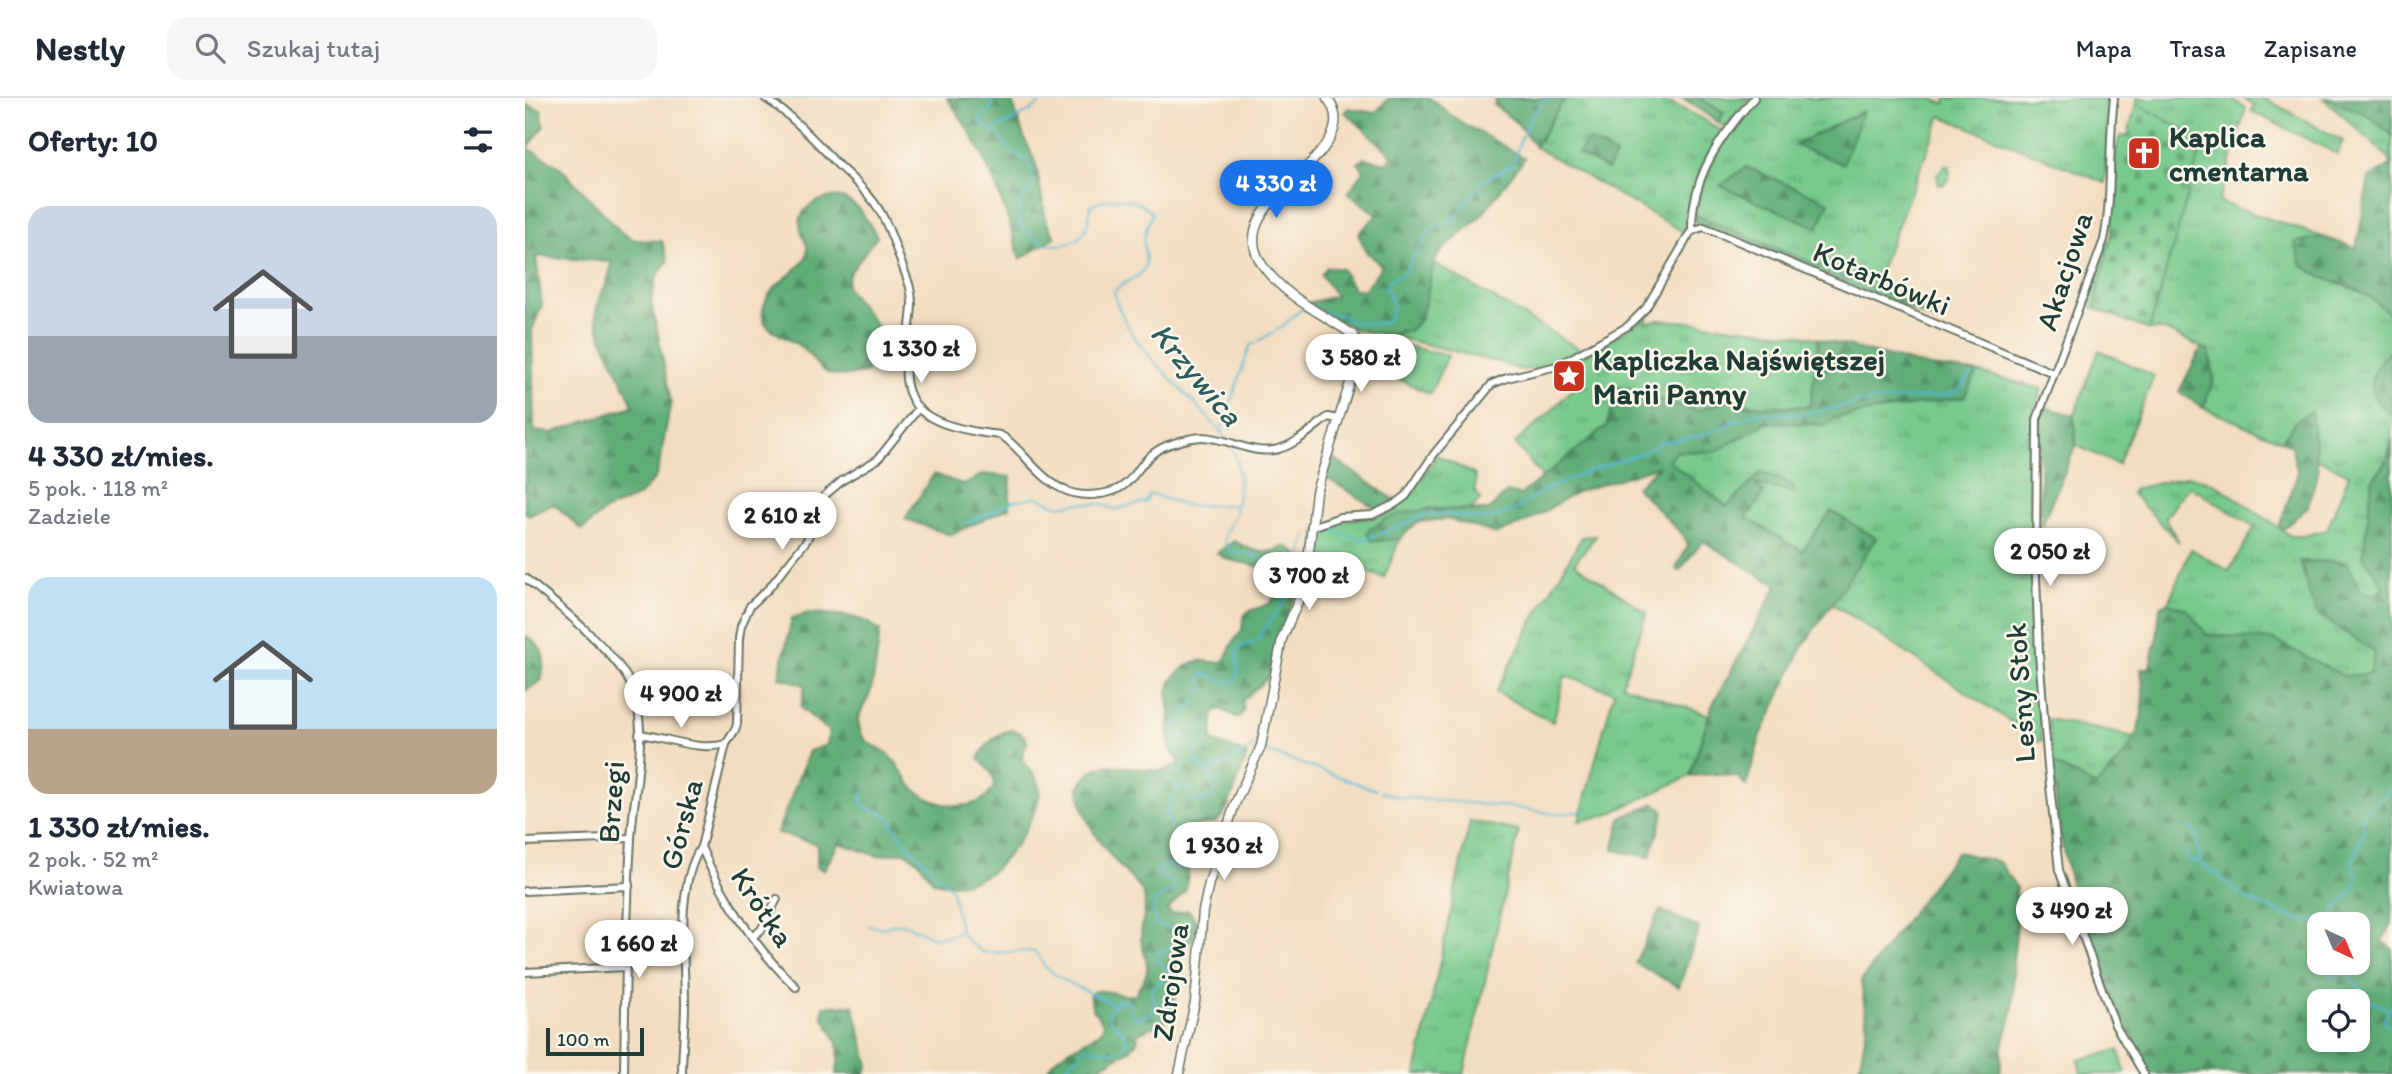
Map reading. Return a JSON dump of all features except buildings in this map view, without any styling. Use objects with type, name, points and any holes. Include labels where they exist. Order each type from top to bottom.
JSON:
[{"type":"street","points":[[765,98],[795,122],[860,187],[880,211],[887,225],[911,287],[906,383],[910,397],[918,409],[948,425],[999,435],[1014,445],[1052,485],[1069,493],[1082,495],[1109,492],[1128,482],[1151,453],[1162,447],[1202,437],[1244,447],[1275,450],[1291,444],[1328,417],[1339,416]]},
{"type":"street","name":"Zdrojowa","points":[[1179,1074],[1195,1002],[1203,911],[1209,883],[1235,804],[1261,746],[1282,639],[1305,585],[1314,502],[1358,357],[1358,341],[1346,330],[1287,292],[1262,265],[1255,249],[1255,236],[1265,209],[1330,140],[1336,120],[1335,110],[1327,98]]},
{"type":"street","points":[[1313,527],[1340,517],[1372,515],[1395,504],[1406,495],[1434,454],[1492,384],[1557,366],[1628,326],[1646,308],[1694,230],[1694,199],[1703,169],[1724,136],[1755,98]]},
{"type":"street","name":"Akacjowa","points":[[2053,373],[2104,240],[2109,216],[2110,131],[2114,98]]},
{"type":"street","name":"Kotarbówki","points":[[1694,230],[1704,227],[2053,373]]},
{"type":"street","name":"Leśny Stok","points":[[2053,373],[2036,419],[2036,576],[2041,684],[2059,870],[2115,1025],[2144,1074]]},
{"type":"street","name":"Górska","points":[[682,1074],[686,894],[693,858],[701,847],[726,744],[737,724],[741,626],[750,606],[769,588],[807,540],[824,496],[843,480],[878,459],[918,409]]},
{"type":"street","name":"Brzegi","points":[[525,578],[578,624],[626,675],[637,706],[639,734],[631,838],[624,1074]]},
{"type":"street","points":[[639,734],[678,743],[719,746],[726,744]]},
{"type":"street","points":[[525,842],[631,838]]},
{"type":"street","name":"Krótka","points":[[701,847],[725,895],[778,970],[796,987]]},
{"type":"street","points":[[525,891],[629,886]]},
{"type":"street","points":[[753,936],[761,930],[777,899]]},
{"type":"street","points":[[525,972],[626,967]]},
{"type":"green space","points":[[947,98],[1011,98],[1036,164],[1046,221],[1055,237],[1020,259],[1007,217],[982,155]]},
{"type":"green space","points":[[1389,98],[1430,98],[1459,121],[1525,158],[1480,217],[1440,252],[1434,263],[1421,319],[1407,332],[1388,335],[1356,330],[1308,303],[1336,296],[1321,275],[1327,267],[1342,269],[1353,289],[1364,290],[1382,266],[1367,253],[1358,234],[1377,215],[1348,193],[1364,170],[1358,163],[1365,158],[1386,163],[1393,156],[1345,112],[1348,108],[1375,113]]},
{"type":"green space","points":[[1496,98],[1565,98],[1535,147],[1518,124],[1494,105]]},
{"type":"green space","points":[[1565,98],[1658,100],[1687,111],[1722,131],[1699,172],[1685,233],[1535,147]]},
{"type":"green space","points":[[1682,98],[1698,98],[1724,112],[1718,122]]},
{"type":"green space","points":[[1699,98],[1750,98],[1725,128],[1718,122],[1724,112]]},
{"type":"green space","points":[[1758,98],[1931,98],[1945,104],[1947,98],[2110,98],[2105,183],[1941,116],[1873,288],[1695,215],[1698,198],[1718,152]]},
{"type":"green space","points":[[2137,98],[2230,98],[2246,108],[2219,202],[2323,237],[2295,243],[2339,284],[2370,297],[2392,316],[2392,350],[2389,351],[2376,398],[2392,415],[2391,444],[2387,457],[2372,481],[2385,587],[2374,596],[2359,589],[2347,562],[2301,562],[2319,615],[2375,652],[2370,674],[2343,676],[2274,640],[2206,635],[2187,609],[2168,603],[2191,549],[2229,571],[2255,527],[2189,486],[2165,519],[2179,542],[2131,493],[2134,489],[2189,476],[2214,483],[2291,536],[2303,536],[2327,530],[2349,474],[2316,458],[2311,411],[2295,422],[2282,441],[2203,408],[2214,378],[2209,351],[2165,330],[2149,330],[2203,141],[2136,103]]},
{"type":"green space","points":[[2243,98],[2264,98],[2343,141],[2337,154],[2251,111],[2254,105]]},
{"type":"green space","points":[[2323,98],[2361,112],[2392,135],[2392,167],[2387,156]]},
{"type":"green space","points":[[2326,98],[2392,98],[2392,135],[2368,115]]},
{"type":"green space","points":[[2136,103],[2203,141],[2149,330],[2099,310],[2095,304],[2111,236],[2115,152],[2120,136],[2128,136]]},
{"type":"green space","points":[[525,104],[541,110],[544,126],[528,148],[560,167],[623,234],[635,240],[662,241],[668,261],[657,276],[651,300],[671,402],[655,478],[639,496],[606,510],[582,530],[554,504],[529,515],[525,512]],"holes":[[[536,256],[611,262],[609,277],[598,302],[597,323],[633,406],[551,433],[534,431],[532,330],[542,305]]]},
{"type":"green space","points":[[1863,111],[1843,164],[1794,145]]},
{"type":"green space","points":[[1589,140],[1616,155],[1607,170],[1578,154]]},
{"type":"green space","points":[[1945,165],[1950,166],[1949,178],[1943,185],[1939,184],[1937,175]]},
{"type":"green space","points":[[2390,165],[2392,316],[2370,297],[2323,278],[2302,265],[2295,242],[2323,237],[2356,248],[2369,178]]},
{"type":"green space","points":[[1746,167],[1829,202],[1818,228],[1720,186]]},
{"type":"green space","points":[[836,197],[856,206],[877,236],[849,274],[846,287],[877,326],[882,352],[866,373],[847,375],[824,371],[801,347],[773,331],[763,320],[762,312],[768,296],[800,265],[807,254],[800,223],[804,211],[819,201]]},
{"type":"green space","points":[[1695,215],[1937,314],[1934,320],[1694,222]]},
{"type":"green space","points":[[2106,241],[2110,241],[2095,304],[2099,310],[2084,304]]},
{"type":"green space","points":[[1434,263],[1581,350],[1544,368],[1521,370],[1388,335],[1407,332],[1421,319]]},
{"type":"green space","points":[[1667,280],[1670,281],[1645,323],[1658,320],[1680,321],[1819,339],[1811,406],[1767,407],[1726,400],[1697,411],[1615,386],[1607,395],[1615,402],[1606,426],[1543,478],[1515,443],[1583,378],[1566,366],[1644,319]]},
{"type":"green space","points":[[1819,339],[1930,367],[1977,372],[1964,397],[1833,418],[1827,425],[1767,422],[1715,452],[1677,451],[1668,460],[1727,507],[1762,472],[1794,486],[1793,492],[1755,484],[1764,493],[1747,518],[1802,551],[1831,511],[1876,538],[1803,646],[1761,735],[1746,786],[1738,777],[1718,774],[1690,776],[1712,706],[1777,586],[1703,541],[1679,571],[1676,568],[1688,546],[1683,535],[1636,487],[1659,466],[1577,492],[1530,520],[1497,534],[1448,519],[1417,522],[1400,539],[1372,541],[1367,533],[1379,523],[1408,512],[1442,509],[1489,510],[1507,492],[1520,495],[1606,427],[1615,402],[1607,396],[1615,386],[1697,411],[1726,400],[1767,407],[1810,406]]},
{"type":"green space","points":[[1383,340],[1448,356],[1430,394],[1367,364]]},
{"type":"green space","points":[[2201,348],[2209,351],[2214,378],[2203,408],[2179,392]]},
{"type":"green space","points":[[2099,350],[2154,376],[2118,465],[2076,445],[2074,415]]},
{"type":"green space","points":[[2392,350],[2392,415],[2376,399],[2372,378],[2381,359]]},
{"type":"green space","points":[[1977,372],[2042,389],[2036,404],[2031,440],[2033,654],[2042,741],[2031,740],[2031,735],[1831,603],[1875,538],[1803,551],[1747,518],[1754,484],[1793,492],[1762,472],[1728,507],[1667,460],[1677,451],[1715,452],[1767,422],[1827,425],[1833,418],[1963,397]]},
{"type":"green space","points":[[2044,407],[2074,415],[2076,445],[2041,527],[2039,419]]},
{"type":"green space","points":[[2311,411],[2318,472],[2307,508],[2283,529],[2279,526],[2298,473],[2291,446],[2282,441],[2295,422]]},
{"type":"green space","points":[[2392,438],[2392,923],[2382,941],[2392,949],[2392,1074],[2151,1074],[2116,1008],[2072,889],[2058,826],[2053,763],[2095,786],[2120,760],[2141,721],[2141,669],[2150,667],[2156,646],[2160,607],[2168,603],[2187,609],[2207,635],[2274,640],[2343,676],[2370,674],[2375,652],[2319,615],[2312,603],[2300,561],[2347,562],[2359,589],[2374,596],[2385,587],[2363,556],[2372,481],[2389,459]]},
{"type":"green space","points":[[1437,455],[1475,475],[1474,490],[1481,499],[1470,510],[1429,508],[1372,541],[1400,539],[1384,578],[1316,554],[1316,529],[1343,520],[1376,517],[1387,513],[1412,492]]},
{"type":"green space","points":[[1333,458],[1396,501],[1379,510],[1327,478]]},
{"type":"green space","points":[[934,474],[964,485],[983,474],[1011,477],[1009,508],[950,535],[905,519]]},
{"type":"green space","points":[[1596,536],[1574,563],[1647,613],[1622,685],[1709,715],[1690,776],[1607,815],[1579,821],[1614,692],[1565,676],[1553,722],[1496,692],[1582,537]]},
{"type":"green space","points":[[1234,541],[1262,552],[1289,547],[1299,556],[1302,568],[1296,594],[1278,631],[1267,679],[1242,701],[1243,711],[1238,718],[1221,709],[1214,712],[1212,739],[1247,756],[1222,816],[1217,821],[1194,826],[1189,834],[1196,852],[1188,871],[1186,890],[1167,910],[1172,914],[1188,910],[1195,918],[1196,929],[1177,962],[1173,1009],[1163,1022],[1137,1034],[1138,1040],[1130,1050],[1087,1074],[1045,1074],[1056,1059],[1101,1031],[1104,1025],[1093,1009],[1089,996],[1099,991],[1137,994],[1147,970],[1141,939],[1145,907],[1143,893],[1095,835],[1084,812],[1079,786],[1093,770],[1105,765],[1161,771],[1178,765],[1168,738],[1168,692],[1173,679],[1182,669],[1194,662],[1224,661],[1242,630],[1243,618],[1247,612],[1269,604],[1277,594],[1274,581],[1262,568],[1217,553]]},
{"type":"green space","points":[[808,613],[856,618],[880,631],[871,690],[859,719],[860,730],[868,742],[892,758],[913,788],[926,797],[953,806],[980,801],[994,787],[992,774],[979,759],[982,752],[1001,734],[1016,731],[1022,734],[1027,742],[1023,751],[1023,762],[1036,777],[1039,794],[1023,834],[995,869],[974,880],[961,883],[934,882],[919,862],[905,852],[878,856],[839,843],[824,870],[817,867],[817,844],[777,833],[809,751],[827,745],[829,731],[801,708],[805,685],[779,677],[792,618]]},
{"type":"green space","points":[[525,637],[541,650],[544,667],[541,681],[525,691]]},
{"type":"green space","points":[[2048,719],[2135,737],[2123,758],[2095,786],[2053,763]]},
{"type":"green space","points":[[1655,803],[1664,812],[1650,857],[1613,850],[1621,818]]},
{"type":"green space","points":[[1470,821],[1519,831],[1464,1074],[1416,1074]]},
{"type":"green space","points":[[1957,852],[1999,862],[2016,887],[2013,1009],[2002,1048],[2000,1074],[1858,1074],[1867,1026],[1861,981]]},
{"type":"green space","points":[[1660,910],[1699,928],[1679,987],[1635,963]]},
{"type":"green space","points":[[853,1005],[869,1066],[864,1074],[836,1074],[838,1050],[822,1016],[824,1006]]},
{"type":"green space","points":[[2119,1050],[2125,1074],[2081,1074],[2078,1060]]},
{"type":"waterway","name":"Krzywica","points":[[981,98],[991,100],[993,106],[988,114],[980,117],[979,122],[999,135],[1013,153],[1029,161],[1032,168],[1033,188],[1021,202],[1018,216],[1023,228],[1033,237],[1060,245],[1073,241],[1086,229],[1091,205],[1107,199],[1139,203],[1152,213],[1144,236],[1144,269],[1114,292],[1121,313],[1146,352],[1226,439]]},
{"type":"waterway","points":[[994,130],[1032,110],[1046,98]]},
{"type":"waterway","points":[[1326,314],[1341,315],[1350,322],[1372,324],[1389,320],[1394,305],[1385,287],[1392,278],[1403,274],[1432,230],[1455,219],[1484,180],[1512,165],[1530,120],[1548,98]]},
{"type":"waterway","points":[[1221,431],[1250,346],[1282,327],[1300,310],[1306,310]]},
{"type":"waterway","points":[[1316,533],[1334,531],[1364,540],[1428,514],[1483,519],[1496,517],[1515,510],[1540,492],[1594,469],[1642,453],[1660,443],[1704,435],[1755,413],[1806,414],[1858,403],[1943,396],[1958,391],[1971,375]]},
{"type":"waterway","name":"Krzywica","points":[[1062,1074],[1085,1047],[1109,1052],[1124,1045],[1125,1035],[1109,1017],[1117,1002],[1124,1000],[1130,1003],[1133,1015],[1140,1019],[1155,1011],[1157,1003],[1152,999],[1152,988],[1165,978],[1169,970],[1157,961],[1157,954],[1168,947],[1178,946],[1181,933],[1156,924],[1152,914],[1156,900],[1174,889],[1174,884],[1157,872],[1167,864],[1177,870],[1182,862],[1182,848],[1169,823],[1168,808],[1182,785],[1189,789],[1191,799],[1200,803],[1212,797],[1218,786],[1196,760],[1196,745],[1190,737],[1179,737],[1173,729],[1201,693],[1204,685],[1200,677],[1203,673],[1233,683],[1238,674],[1237,656],[1241,646],[1257,642],[1291,591],[1295,580],[1295,557],[1267,560],[1232,553],[1227,547],[1224,537],[1235,513],[1238,488],[1237,461],[1231,447]]},
{"type":"waterway","points":[[965,523],[981,518],[1013,501],[1037,497],[1059,506],[1102,504],[1114,510],[1146,502],[1149,495],[1188,506],[1234,505]]},
{"type":"waterway","points":[[1297,567],[1300,565],[1305,537],[1308,535]]},
{"type":"waterway","points":[[1208,772],[1256,746]]},
{"type":"waterway","points":[[1265,751],[1376,790]]},
{"type":"waterway","points":[[2334,912],[2356,883],[2352,863],[2364,834],[2363,815],[2392,788]]},
{"type":"waterway","points":[[1382,792],[1400,797],[1511,807],[1555,814],[1585,811]]},
{"type":"waterway","points":[[862,793],[862,804],[888,817],[905,842],[952,890],[960,931],[967,941],[984,953],[1037,953],[1044,966],[1063,980],[1113,1004]]},
{"type":"waterway","points":[[2189,827],[2196,834],[2200,861]]},
{"type":"waterway","points":[[2186,848],[2186,857],[2190,861],[2200,862],[2250,901],[2307,922]]},
{"type":"waterway","points":[[868,926],[885,928],[904,925],[934,938],[958,932]]},
{"type":"waterway","points":[[2329,975],[2340,975]]},
{"type":"waterway","points":[[2350,975],[2366,999],[2388,1009]]},
{"type":"waterway","points":[[2392,1005],[2384,1021],[2388,1026],[2392,1025]]},
{"type":"place","name":"Kaplica cmentarna","points":[[2144,153]]},
{"type":"place","name":"Kapliczka Najświętszej Marii Panny","points":[[1569,376]]}]
